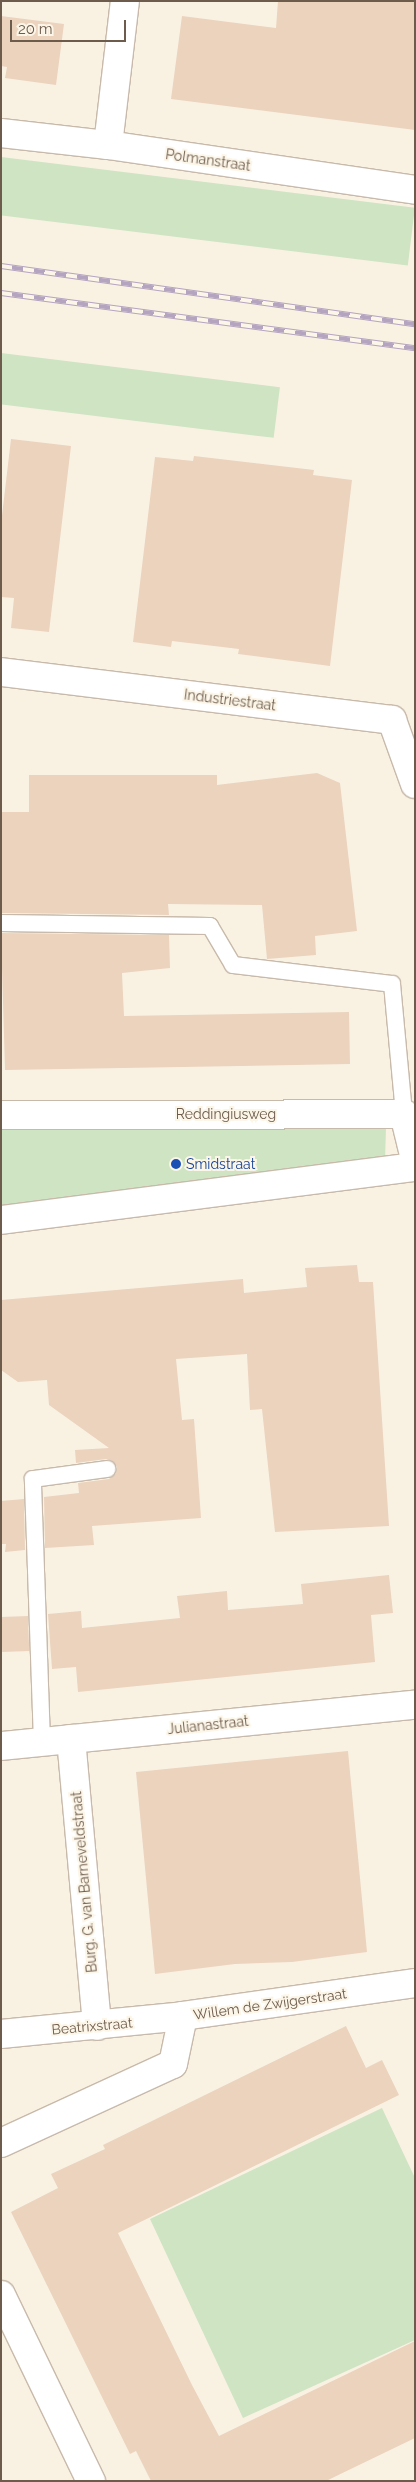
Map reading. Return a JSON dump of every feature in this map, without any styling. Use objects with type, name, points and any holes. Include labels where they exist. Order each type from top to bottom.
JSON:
[{"type":"street","points":[[108,145],[125,1]]},
{"type":"street","name":"Polmanstraat","points":[[1,134],[108,145],[415,190]]},
{"type":"street","name":"Industriestraat","points":[[1,672],[392,720],[415,784]]},
{"type":"street","points":[[404,1114],[415,1159]]},
{"type":"street","name":"Reddingiusweg","points":[[1,1115],[404,1114]]},
{"type":"street","points":[[1,1220],[415,1167]]},
{"type":"street","name":"Julianastraat","points":[[1,1746],[415,1705]]},
{"type":"street","name":"Burg. G. van Barneveldstraat","points":[[71,1739],[97,2026]]},
{"type":"street","name":"Willem de Zwijgerstraat","points":[[1,2144],[173,2064],[183,2016],[415,1983]]},
{"type":"street","name":"Beatrixstraat","points":[[1,2034],[183,2016]]},
{"type":"street","points":[[1,2295],[91,2481]]},
{"type":"lane","points":[[1,923],[210,926],[233,965],[392,984],[404,1114]]},
{"type":"lane","points":[[42,1742],[33,1479],[108,1469]]},
{"type":"green space","points":[[1,157],[415,208],[408,265],[1,215]]},
{"type":"green space","points":[[1,353],[280,387],[274,438],[1,404]]},
{"type":"green space","points":[[1,1124],[386,1127],[385,1162],[1,1208]]},
{"type":"green space","points":[[382,2108],[415,2178],[415,2340],[243,2418],[150,2219]]},
{"type":"building","points":[[278,1],[415,1],[415,130],[171,99],[182,16],[276,28]]},
{"type":"building","points":[[1,16],[64,24],[56,85],[5,78],[7,67],[1,66]]},
{"type":"building","points":[[11,439],[71,446],[49,632],[11,628],[14,598],[1,597],[1,524]]},
{"type":"building","points":[[194,456],[314,470],[313,475],[352,480],[330,666],[238,654],[239,649],[172,641],[171,647],[133,642],[155,457],[193,461]]},
{"type":"building","points":[[317,773],[340,783],[357,931],[315,936],[316,955],[267,959],[262,905],[168,904],[169,915],[1,913],[1,812],[29,812],[29,775],[217,775],[217,785]]},
{"type":"building","points":[[1,933],[169,935],[170,968],[122,973],[124,1016],[349,1012],[350,1064],[5,1070]]},
{"type":"building","points":[[357,1265],[359,1282],[373,1282],[389,1526],[275,1532],[262,1409],[250,1410],[247,1354],[176,1359],[182,1420],[194,1419],[201,1518],[92,1526],[94,1545],[45,1548],[44,1497],[79,1493],[78,1483],[109,1479],[116,1473],[117,1467],[111,1460],[106,1459],[76,1463],[75,1450],[109,1448],[49,1405],[47,1380],[18,1382],[1,1370],[1,1300],[243,1279],[244,1293],[307,1287],[305,1268]]},
{"type":"building","points":[[24,1499],[25,1550],[5,1552],[6,1544],[1,1544],[1,1501]]},
{"type":"building","points":[[389,1575],[393,1613],[371,1615],[375,1662],[78,1692],[76,1667],[52,1669],[48,1614],[81,1611],[82,1628],[180,1618],[177,1596],[227,1591],[228,1610],[303,1604],[301,1584]]},
{"type":"building","points":[[28,1616],[29,1651],[2,1652],[1,1617]]},
{"type":"building","points":[[348,1751],[367,1952],[292,1962],[235,1964],[155,1974],[136,1772]]},
{"type":"building","points":[[346,2026],[366,2068],[382,2060],[399,2095],[118,2233],[219,2436],[415,2341],[415,2438],[326,2481],[151,2481],[136,2451],[130,2454],[11,2212],[58,2188],[51,2174],[105,2149],[103,2145]]},
{"type":"railway","points":[[1,266],[415,324]]},
{"type":"railway","points":[[1,293],[415,348]]},
{"type":"place","name":"Smidstraat","points":[[176,1164]]}]
